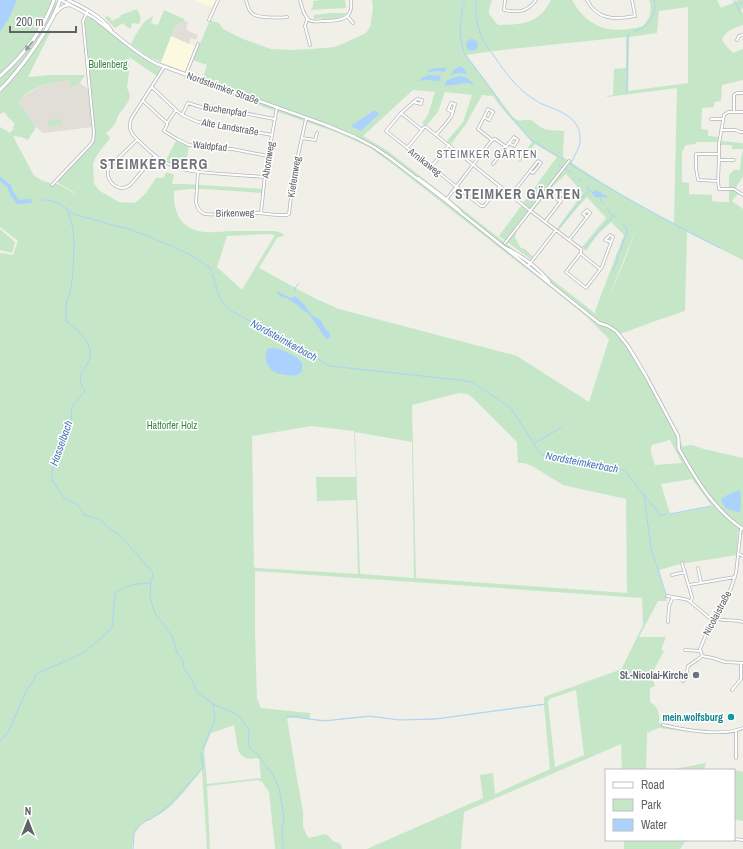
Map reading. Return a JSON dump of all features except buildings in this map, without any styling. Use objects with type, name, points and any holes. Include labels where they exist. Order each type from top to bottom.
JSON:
[{"type":"main road","points":[[0,76],[19,58],[38,34],[46,20],[54,0]]},
{"type":"main road","points":[[0,90],[14,75],[35,47],[52,18],[60,0]]},
{"type":"street","name":"Nordsteimker Straße","points":[[60,0],[101,20],[129,47],[149,60],[185,75],[342,132],[374,147],[408,172],[426,183],[498,242]]},
{"type":"street","name":"Nordsteimker Straße","points":[[68,0],[87,12]]},
{"type":"street","points":[[72,0],[82,8]]},
{"type":"street","points":[[209,20],[218,0]]},
{"type":"street","points":[[246,0],[251,13],[254,15],[287,17]]},
{"type":"street","points":[[300,0],[307,18],[306,26],[310,45]]},
{"type":"street","points":[[307,18],[314,22],[343,19],[347,16],[351,8],[351,0]]},
{"type":"street","points":[[505,0],[504,10],[517,12],[526,10],[536,0]]},
{"type":"street","points":[[587,0],[594,10],[603,16],[612,18],[635,16],[632,0]]},
{"type":"street","points":[[52,18],[61,7],[72,5]]},
{"type":"street","points":[[52,185],[91,144],[94,137],[91,91],[83,21],[87,12]]},
{"type":"street","points":[[347,16],[353,23]]},
{"type":"street","points":[[737,40],[743,35]]},
{"type":"street","points":[[185,75],[198,44]]},
{"type":"street","points":[[164,67],[131,119],[130,129],[137,140],[155,156],[178,168],[198,172],[265,177]]},
{"type":"street","name":"Alte Landstraße","points":[[152,87],[182,115],[198,122],[272,135]]},
{"type":"street","points":[[734,112],[734,95],[737,93],[743,93]]},
{"type":"street","name":"Waldpfad","points":[[143,101],[167,123],[168,125],[164,131],[185,143],[218,149],[232,149],[268,156]]},
{"type":"street","points":[[414,102],[401,113],[422,130]]},
{"type":"street","name":"Buchenpfad","points":[[182,115],[188,103],[204,108],[209,106],[274,119]]},
{"type":"street","points":[[436,135],[451,117],[453,112],[455,104],[451,103],[448,110],[453,112]]},
{"type":"street","name":"Ahornweg","points":[[261,213],[268,156],[277,108]]},
{"type":"street","points":[[484,117],[489,120],[493,112],[488,109],[478,129],[505,146]]},
{"type":"street","points":[[167,123],[176,110]]},
{"type":"street","points":[[743,112],[726,112],[724,115],[719,144],[718,181],[719,188],[733,189],[743,194]]},
{"type":"street","name":"Arnikaweg","points":[[401,113],[386,132],[481,206],[484,206],[500,186]]},
{"type":"street","name":"Kiefernweg","points":[[287,215],[289,214],[294,171],[306,119]]},
{"type":"street","points":[[711,119],[723,119]]},
{"type":"street","points":[[407,148],[424,127],[426,127],[530,211],[581,249],[581,253],[566,272],[586,288],[600,269],[611,242]]},
{"type":"street","points":[[721,130],[736,130],[743,132]]},
{"type":"street","points":[[302,138],[315,140],[317,133]]},
{"type":"street","points":[[494,164],[505,146],[507,146],[509,143],[514,137],[518,140],[514,146],[509,143]]},
{"type":"street","points":[[137,140],[109,167],[108,176],[111,182],[119,188],[127,187],[155,156]]},
{"type":"street","points":[[446,200],[494,140]]},
{"type":"street","points":[[431,167],[449,145]]},
{"type":"street","points":[[718,181],[698,180],[696,154],[719,154]]},
{"type":"street","points":[[719,160],[734,160]]},
{"type":"street","points":[[511,195],[530,171],[538,161],[541,164],[534,173],[530,171]]},
{"type":"street","points":[[505,243],[569,161]]},
{"type":"street","name":"Birkenweg","points":[[198,172],[196,202],[197,207],[202,212],[207,214],[241,212],[287,215]]},
{"type":"street","points":[[545,222],[560,202]]},
{"type":"street","points":[[569,240],[587,217]]},
{"type":"street","points":[[528,266],[556,230]]},
{"type":"street","points":[[498,242],[531,263],[554,287]]},
{"type":"street","points":[[498,242],[599,323],[616,331],[628,346],[646,376],[678,436],[679,449],[695,476],[725,514],[742,528]]},
{"type":"street","points":[[580,254],[600,269]]},
{"type":"street","name":"Nicolaistraße","points":[[702,656],[700,649],[704,637],[712,620],[729,592],[735,577],[742,528]]},
{"type":"street","points":[[738,554],[743,556]]},
{"type":"street","points":[[682,563],[692,597],[690,602]]},
{"type":"street","points":[[698,568],[701,583]]},
{"type":"street","points":[[672,575],[685,572]]},
{"type":"street","points":[[689,585],[735,577]]},
{"type":"street","points":[[667,596],[684,599],[690,602],[712,620]]},
{"type":"street","points":[[668,622],[669,606],[673,597]]},
{"type":"street","points":[[714,617],[720,620],[734,620],[743,622]]},
{"type":"street","points":[[685,650],[701,651]]},
{"type":"street","points":[[683,681],[686,678],[688,666],[702,656],[725,662],[742,663],[740,679],[732,690]]},
{"type":"street","points":[[663,725],[702,732],[736,732],[743,728]]},
{"type":"street","points":[[736,732],[736,758]]},
{"type":"shaded area","points":[[194,0],[217,0],[214,8]]},
{"type":"shaded area","points":[[185,21],[188,22],[186,30],[198,35],[196,40],[191,38],[189,44],[171,36],[175,26]]},
{"type":"shaded area","points":[[171,36],[197,47],[186,72],[161,62]]},
{"type":"shaded area","points":[[70,80],[71,88],[74,88],[80,83],[90,90],[93,127],[43,133],[36,127],[18,102],[28,93],[40,87]]},
{"type":"green space","points":[[0,0],[53,0],[31,40],[17,58],[0,74]]},
{"type":"green space","points":[[345,0],[346,8],[311,10],[313,1]]},
{"type":"green space","points":[[372,0],[492,0],[489,14],[498,25],[507,25],[529,22],[535,19],[541,14],[551,0],[572,0],[578,10],[594,23],[602,27],[622,30],[643,26],[650,14],[651,7],[649,0],[717,0],[721,8],[739,0],[743,0],[743,8],[741,10],[743,14],[743,25],[727,32],[722,40],[733,53],[743,49],[743,80],[722,85],[721,101],[714,102],[714,107],[702,108],[701,129],[708,130],[708,136],[721,137],[721,141],[743,143],[743,149],[732,149],[732,145],[717,145],[717,142],[696,142],[696,144],[686,145],[682,152],[682,182],[689,183],[689,194],[712,195],[712,201],[729,202],[729,175],[734,170],[740,170],[743,150],[743,176],[734,191],[738,194],[732,201],[743,209],[743,260],[687,232],[685,311],[617,335],[632,354],[683,447],[692,445],[743,458],[743,535],[738,531],[737,555],[680,564],[659,570],[667,601],[658,601],[639,637],[666,637],[661,650],[664,651],[650,677],[655,686],[650,688],[650,702],[658,711],[659,723],[685,728],[709,730],[709,734],[659,728],[647,733],[646,769],[622,769],[621,744],[464,812],[461,849],[367,849],[483,798],[480,775],[493,773],[495,794],[550,769],[544,705],[439,719],[403,720],[440,718],[544,704],[544,697],[619,670],[622,668],[643,625],[642,598],[255,571],[257,699],[261,708],[310,713],[310,719],[327,720],[366,716],[401,720],[370,717],[321,721],[287,718],[303,812],[303,826],[307,836],[309,838],[326,834],[333,841],[340,844],[342,849],[275,849],[269,792],[262,782],[258,780],[207,786],[210,849],[207,849],[202,770],[172,805],[136,830],[132,849],[0,849],[0,253],[13,255],[18,241],[0,227],[0,127],[10,133],[15,124],[4,112],[0,114],[0,91],[28,58],[48,29],[51,31],[28,77],[85,75],[76,86],[71,88],[70,80],[48,84],[31,90],[18,102],[36,127],[28,140],[13,136],[36,177],[52,184],[58,184],[75,195],[74,192],[58,183],[58,179],[92,145],[95,137],[84,30],[87,17],[93,18],[139,55],[161,69],[157,76],[129,57],[127,88],[130,95],[127,104],[118,116],[115,124],[106,133],[110,138],[93,163],[94,184],[100,191],[119,202],[135,203],[146,193],[156,178],[163,178],[167,172],[174,175],[172,184],[264,189],[263,193],[204,189],[174,191],[175,206],[180,219],[184,224],[197,231],[272,231],[284,234],[283,236],[277,238],[259,268],[314,298],[339,309],[517,356],[589,402],[609,339],[587,317],[565,299],[369,147],[338,133],[184,79],[187,72],[203,77],[207,65],[193,60],[210,20],[219,23],[223,29],[243,39],[271,49],[290,50],[335,47],[366,33],[371,25],[373,8]],"holes":[[[688,7],[688,83],[628,91],[629,37],[657,33],[659,11]],[[626,37],[626,68],[614,69],[613,95],[607,97],[677,88],[674,223],[617,192],[563,157],[564,131],[548,130],[542,128],[531,120],[519,121],[512,116],[466,55]],[[413,90],[435,92],[428,115],[422,123],[426,126],[438,112],[445,92],[472,95],[463,122],[447,141],[451,144],[466,124],[482,95],[493,96],[532,142],[518,161],[520,162],[535,144],[557,157],[499,236],[533,261],[533,257],[525,249],[521,248],[515,238],[517,230],[552,187],[566,174],[583,193],[556,230],[558,231],[587,197],[606,218],[582,247],[586,251],[597,235],[611,222],[624,235],[595,311],[596,314],[388,151],[363,136]],[[637,227],[626,257],[610,294]],[[275,235],[241,289],[217,267],[227,236]],[[459,393],[467,394],[472,397],[517,442],[518,463],[524,463],[532,466],[563,485],[626,499],[627,593],[416,578],[412,405]],[[311,426],[354,431],[356,477],[316,477],[317,501],[356,500],[358,574],[254,567],[252,436]],[[355,432],[412,442],[414,578],[360,573]],[[670,440],[682,463],[655,465],[651,450],[652,445]],[[692,479],[712,506],[670,514],[661,484]],[[576,690],[584,755],[555,767],[548,702],[550,699]],[[234,725],[238,750],[241,755],[246,758],[259,759],[261,778],[207,784],[204,750],[211,733]]]},
{"type":"green space","points":[[55,3],[57,4],[34,44],[12,75],[0,88],[0,78],[31,46]]},
{"type":"green space","points":[[137,9],[140,16],[140,22],[139,24],[132,23],[131,29],[123,23],[115,28],[105,18],[106,16],[109,16],[112,21],[121,15]]},
{"type":"green space","points":[[164,10],[184,19],[185,21],[175,26],[161,62],[149,57],[131,44],[144,22],[153,16],[151,23],[158,25]]},
{"type":"green space","points":[[347,13],[336,19],[314,19],[314,15]]},
{"type":"green space","points":[[61,119],[61,125],[48,127],[48,120]]},
{"type":"green space","points":[[177,139],[189,145],[185,170],[165,162]]},
{"type":"green space","points":[[0,229],[15,242],[12,253],[0,250]]},
{"type":"green space","points":[[706,763],[704,769],[674,769]]},
{"type":"green space","points":[[735,770],[743,772],[743,821],[735,819]]},
{"type":"green space","points":[[624,841],[685,841],[680,849],[624,849]]},
{"type":"water","points":[[0,0],[17,0],[9,18],[0,32]]},
{"type":"water","points":[[472,39],[476,41],[478,45],[476,49],[472,51],[468,49],[466,45],[468,41]]},
{"type":"water","points":[[459,66],[464,68],[467,74],[460,73],[450,75],[454,70]]},
{"type":"water","points":[[446,68],[445,72],[427,72],[430,69]]},
{"type":"water","points":[[429,75],[441,76],[440,81],[418,81],[424,77]]},
{"type":"water","points":[[460,76],[465,77],[474,85],[467,83],[444,86],[447,80]]},
{"type":"water","points":[[375,110],[379,114],[361,131],[351,126]]},
{"type":"water","points":[[596,190],[608,197],[595,197],[592,193]]},
{"type":"water","points":[[276,291],[291,298],[295,296],[312,315],[322,322],[330,333],[330,338],[326,339],[309,314],[298,305],[280,296]]},
{"type":"water","points":[[269,348],[282,350],[298,358],[302,364],[301,373],[294,376],[284,375],[278,374],[272,370],[266,361],[266,354]]},
{"type":"water","points":[[740,490],[740,512],[730,510],[725,507],[721,499]]},
{"type":"waterway","points":[[734,0],[741,14]]},
{"type":"waterway","points":[[740,5],[743,2]]},
{"type":"waterway","points":[[476,4],[476,18],[481,36]]},
{"type":"waterway","points":[[463,5],[460,31],[464,53]]},
{"type":"waterway","points":[[635,31],[647,25],[654,14],[655,5]]},
{"type":"waterway","points":[[627,92],[628,36],[630,33]]},
{"type":"waterway","points":[[482,37],[489,50]]},
{"type":"waterway","points":[[491,52],[519,88],[540,103],[571,118],[575,123],[580,135],[580,143],[571,164]]},
{"type":"waterway","points":[[465,54],[499,100],[498,102],[530,139],[564,160]]},
{"type":"waterway","points":[[570,164],[644,208],[720,248]]},
{"type":"waterway","points":[[558,165],[571,172]]},
{"type":"waterway","points":[[577,178],[581,181]]},
{"type":"waterway","name":"Hasselbach","points":[[0,179],[9,186],[18,202],[30,201]]},
{"type":"waterway","points":[[577,205],[589,190],[587,186]]},
{"type":"waterway","points":[[589,190],[593,193]]},
{"type":"waterway","points":[[600,197],[604,204]]},
{"type":"waterway","name":"Nordsteimkerbach","points":[[43,200],[49,200],[60,204],[74,214],[126,228],[171,245],[205,264],[211,271]]},
{"type":"waterway","points":[[560,227],[576,207]]},
{"type":"waterway","points":[[607,208],[610,213]]},
{"type":"waterway","name":"Hasselbach","points":[[68,211],[73,229],[74,244],[73,271],[71,288],[66,305],[66,321],[86,340],[90,351],[90,356],[80,375],[81,384],[85,391],[72,406],[71,424],[52,470],[52,480],[64,498],[77,504],[84,515],[100,519],[108,528],[120,535],[153,573],[152,579]]},
{"type":"waterway","points":[[612,214],[616,218]]},
{"type":"waterway","points":[[601,229],[612,218],[612,215]]},
{"type":"waterway","points":[[613,270],[618,259],[617,255],[621,251],[627,233],[627,229],[621,223]]},
{"type":"waterway","points":[[585,248],[599,231]]},
{"type":"waterway","name":"Nordsteimkerbach","points":[[212,274],[219,296],[228,309]]},
{"type":"waterway","points":[[295,292],[295,288],[299,283]]},
{"type":"waterway","name":"Nordsteimkerbach","points":[[230,310],[330,366],[459,380]]},
{"type":"waterway","name":"Nordsteimkerbach","points":[[460,380],[472,382],[511,408],[541,455],[624,470],[661,516],[666,514]]},
{"type":"waterway","points":[[535,443],[562,427]]},
{"type":"waterway","points":[[644,495],[651,548],[666,594]]},
{"type":"waterway","name":"Nordsteimkerbach","points":[[670,514],[711,506]]},
{"type":"waterway","name":"Hasselbach","points":[[151,580],[150,597],[155,613],[172,636],[177,653],[183,661],[184,668],[194,684],[196,691],[213,704],[238,715],[249,730],[248,746],[257,754],[273,775],[279,788],[284,817],[282,830],[283,849]]},
{"type":"waterway","points":[[105,635],[112,628],[115,593],[132,585],[151,583]]},
{"type":"waterway","points":[[0,741],[8,732],[36,674],[83,653],[105,635]]},
{"type":"waterway","points":[[202,750],[215,720],[213,704]]},
{"type":"waterway","points":[[287,717],[297,716],[325,721],[370,716],[400,720],[436,719],[545,704]]},
{"type":"waterway","points":[[133,849],[134,833],[138,827],[170,805],[203,767],[201,753]]},
{"type":"place","name":"St.-Nicolai-Kirche","points":[[696,675]]},
{"type":"place","name":"mein.wolfsburg","points":[[731,717]]},
{"type":"district","name":"STEIMKER GÄRTEN","points":[[487,154]]},
{"type":"district","name":"STEIMKER BERG","points":[[154,164]]},
{"type":"district","name":"STEIMKER GÄRTEN","points":[[518,194]]},
{"type":"park label","name":"Bullenberg","points":[[108,64]]},
{"type":"park label","name":"Hattorfer Holz","points":[[172,425]]}]
